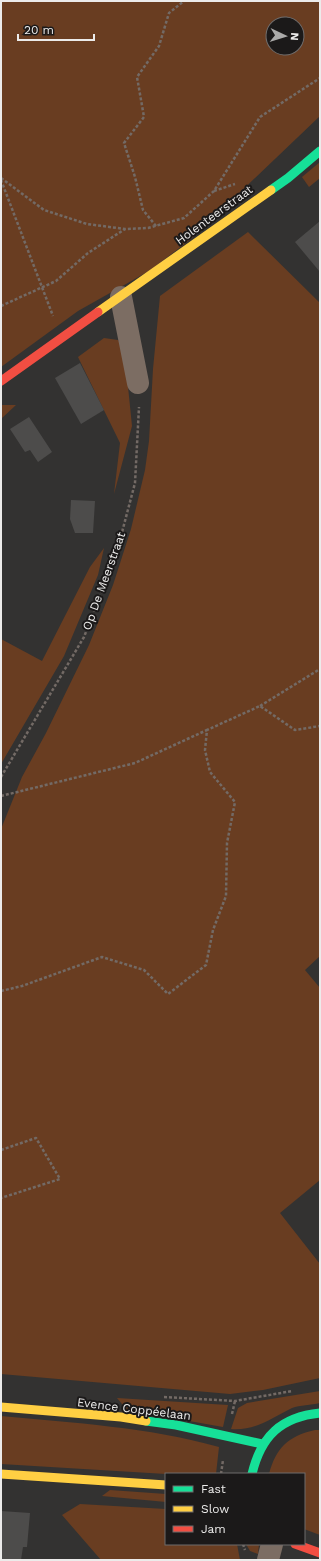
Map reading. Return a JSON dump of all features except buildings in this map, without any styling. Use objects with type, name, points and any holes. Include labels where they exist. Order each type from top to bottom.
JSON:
[{"type":"street","name":"Holenteerstraat","points":[[121,297],[288,178],[320,151]]},
{"type":"street","points":[[1,382],[121,297],[138,383]]},
{"type":"street","name":"Evence Coppéelaan","points":[[1,1407],[121,1417],[176,1425],[262,1444]]},
{"type":"street","points":[[252,1473],[256,1458],[262,1444],[272,1432],[284,1422],[298,1416],[320,1413]]},
{"type":"street","points":[[1,1474],[165,1485]]},
{"type":"street","points":[[268,1560],[272,1545]]},
{"type":"street","points":[[298,1545],[320,1553]]},
{"type":"path","points":[[156,226],[143,210],[135,177],[124,143],[144,117],[137,77],[159,46],[169,13],[184,1]]},
{"type":"path","points":[[1,179],[44,210],[88,224],[125,229],[148,228],[184,218],[214,191],[260,117],[320,78]]},
{"type":"path","points":[[1,179],[63,338]]},
{"type":"path","points":[[1,306],[56,281],[88,253],[125,229]]},
{"type":"path","name":"Op De Meerstraat","points":[[1,777],[84,637],[116,555],[135,483],[139,403],[138,383]]},
{"type":"path","points":[[1,796],[135,763],[260,706],[320,669]]},
{"type":"path","points":[[260,706],[295,730],[320,726]]},
{"type":"path","points":[[1,991],[22,986],[102,957],[144,970],[168,994],[206,965],[213,930],[226,896],[227,843],[235,802],[210,772],[205,750],[207,730]]},
{"type":"path","points":[[1,1150],[36,1138],[60,1179],[1,1198]]},
{"type":"path","points":[[157,1397],[235,1401],[297,1391]]},
{"type":"shaded area","points":[[1,1],[320,1],[320,116],[190,240],[149,271],[78,311],[1,367]]},
{"type":"shaded area","points":[[320,162],[320,178],[309,187],[302,177]]},
{"type":"shaded area","points":[[248,232],[320,303],[320,956],[305,970],[320,988],[320,1180],[280,1213],[320,1264],[320,1378],[263,1390],[230,1394],[1,1374],[1,829],[22,777],[46,733],[89,645],[113,585],[131,529],[145,470],[149,441],[153,369],[160,296]]},
{"type":"shaded area","points":[[104,338],[118,340],[124,347],[132,426],[114,494],[120,443],[78,357]]},
{"type":"shaded area","points":[[1,405],[16,405],[1,419]]},
{"type":"shaded area","points":[[104,548],[98,575],[64,656],[1,764],[1,639],[42,661],[90,567]]},
{"type":"shaded area","points":[[320,1391],[320,1403],[292,1408],[256,1426],[231,1429],[238,1408],[247,1403]]},
{"type":"shaded area","points":[[117,1398],[228,1405],[223,1427],[127,1410]]},
{"type":"shaded area","points":[[1,1416],[138,1430],[192,1440],[219,1447],[216,1473],[165,1474],[1,1464]]},
{"type":"shaded area","points":[[320,1430],[320,1535],[305,1529],[305,1473],[269,1473],[275,1457],[284,1444],[297,1436]]},
{"type":"shaded area","points":[[110,1490],[165,1494],[165,1502],[102,1496]]},
{"type":"shaded area","points":[[80,1504],[165,1509],[165,1545],[237,1545],[240,1560],[101,1560],[62,1515]]},
{"type":"shaded area","points":[[247,1545],[259,1545],[258,1554],[250,1551]]},
{"type":"traffic: fast","points":[[271,190],[320,151]]},
{"type":"traffic: fast","points":[[252,1473],[261,1449],[267,1439],[275,1431],[294,1419],[320,1413]]},
{"type":"traffic: fast","points":[[146,1421],[176,1425],[262,1444]]},
{"type":"traffic: slow","points":[[98,312],[271,190]]},
{"type":"traffic: slow","points":[[1,1407],[121,1417],[146,1421]]},
{"type":"traffic: slow","points":[[1,1474],[165,1485]]},
{"type":"traffic: jam","points":[[1,381],[98,312]]},
{"type":"traffic: jam","points":[[298,1545],[320,1553]]}]
